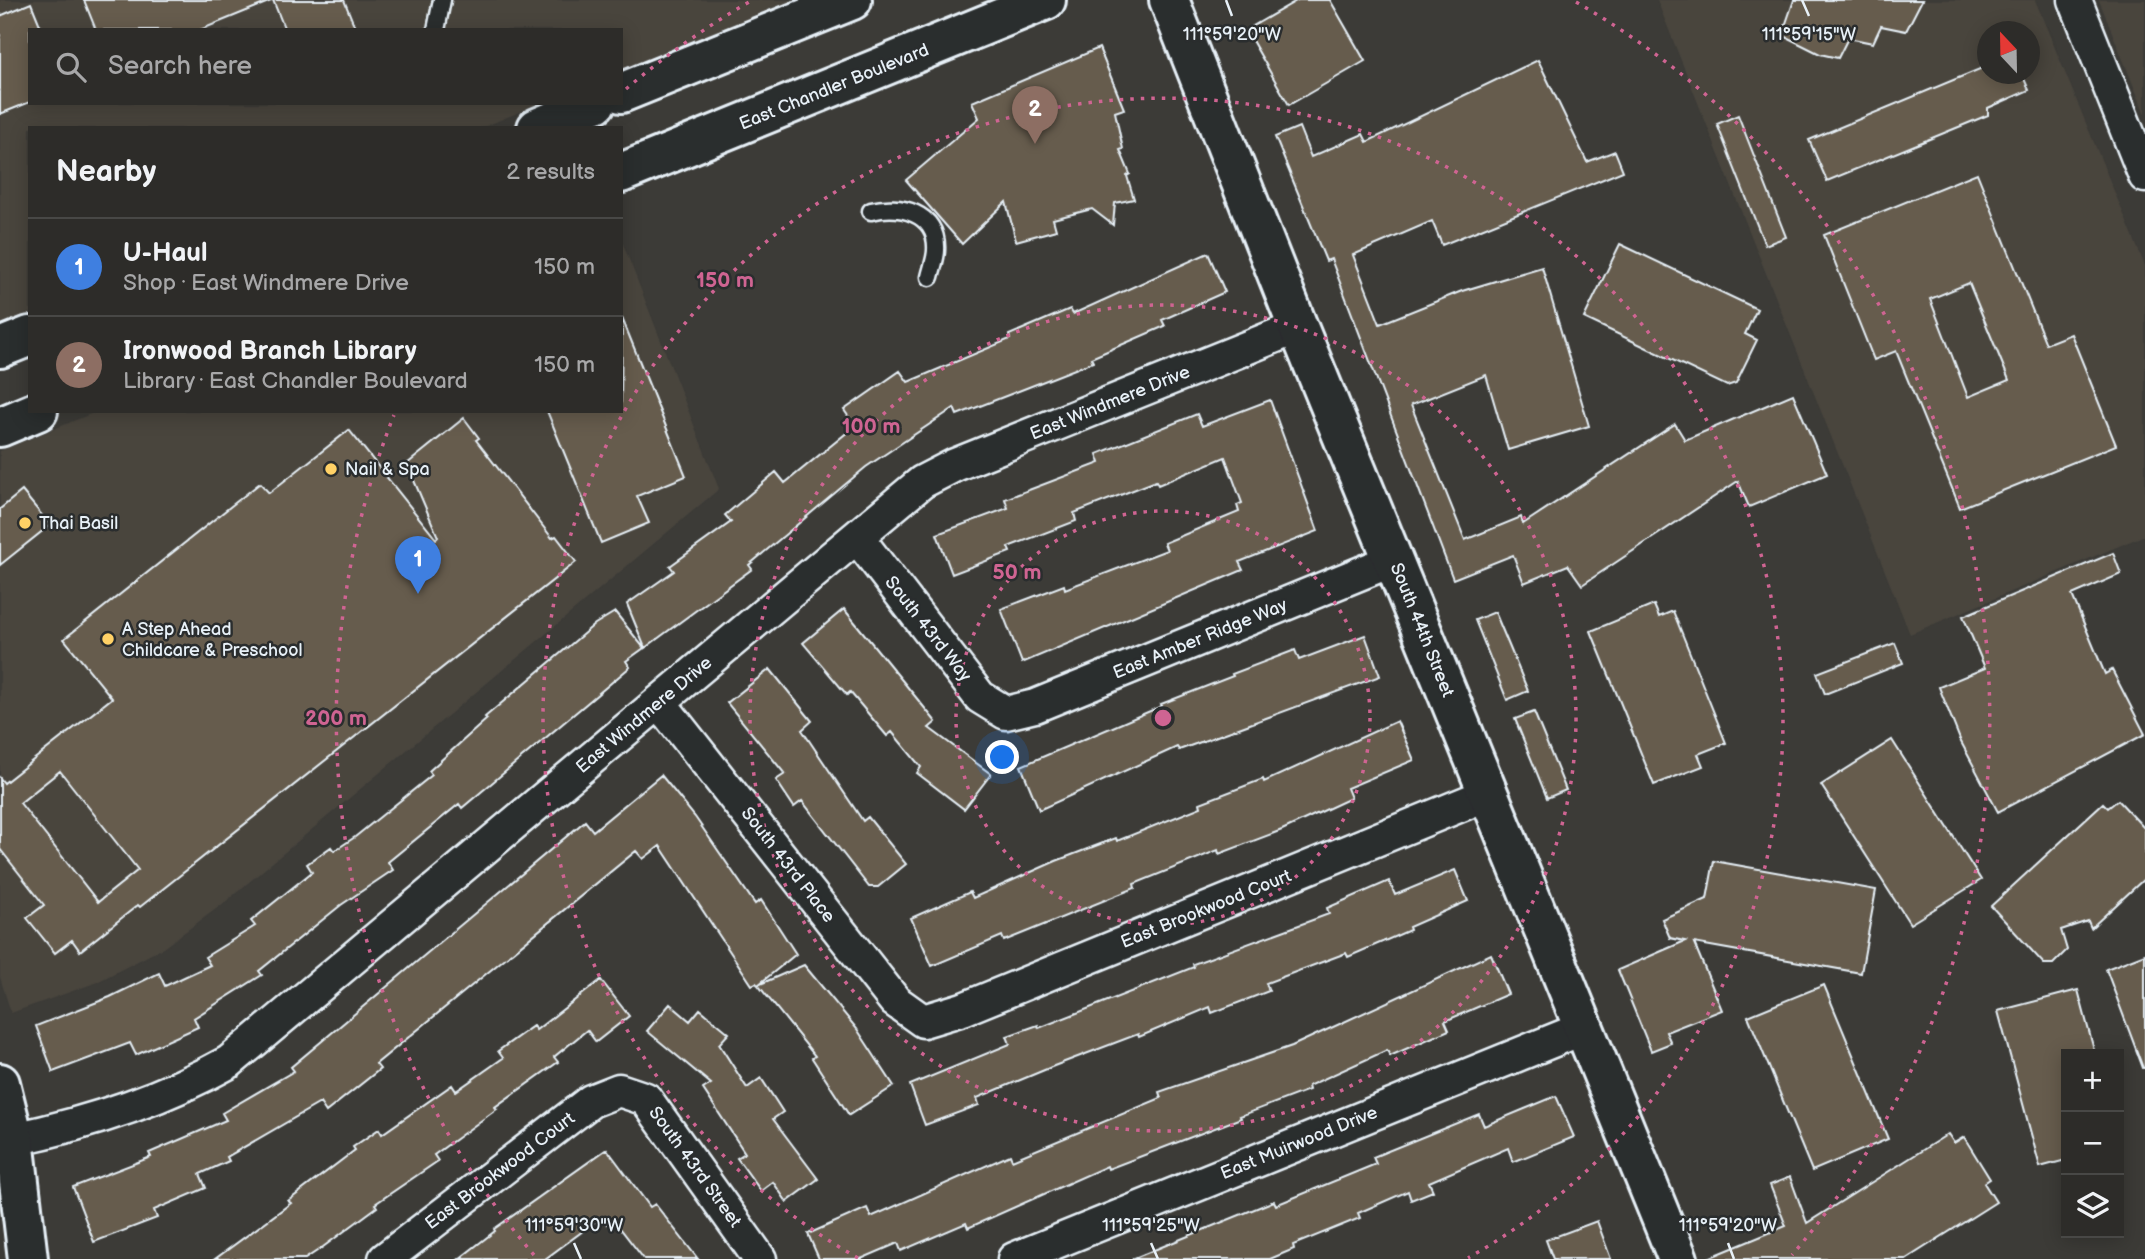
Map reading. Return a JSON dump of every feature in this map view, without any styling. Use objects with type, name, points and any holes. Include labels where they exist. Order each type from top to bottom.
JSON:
[{"type":"street","points":[[623,92],[852,0]]},
{"type":"street","name":"East Chandler Boulevard","points":[[623,172],[1046,0]]},
{"type":"street","name":"South 44th Street","points":[[1169,0],[1298,327],[1678,1259]]},
{"type":"street","points":[[2074,0],[2145,176]]},
{"type":"street","points":[[542,126],[591,105]]},
{"type":"street","name":"East Windmere Drive","points":[[14,1139],[121,1112],[178,1090],[229,1062],[922,482],[955,464],[1298,327]]},
{"type":"street","points":[[0,348],[28,337]]},
{"type":"street","points":[[0,427],[33,413]]},
{"type":"street","name":"South 43rd Way","points":[[857,537],[980,697],[1006,713]]},
{"type":"street","name":"East Amber Ridge Way","points":[[1006,713],[1035,706],[1393,560]]},
{"type":"street","name":"South 43rd Place","points":[[659,702],[895,1001],[923,1021]]},
{"type":"street","name":"East Brookwood Court","points":[[923,1021],[963,1009],[1488,794]]},
{"type":"street","name":"East Muirwood Drive","points":[[1014,1259],[1584,1028]]},
{"type":"street","points":[[0,1083],[14,1139],[28,1259]]},
{"type":"street","name":"East Brookwood Court","points":[[385,1259],[591,1101],[618,1090]]},
{"type":"street","name":"South 43rd Street","points":[[618,1090],[646,1099],[760,1259]]},
{"type":"lane","points":[[436,28],[442,0]]},
{"type":"lane","points":[[871,211],[889,206],[906,208],[919,216],[931,230],[936,248],[930,277]]},
{"type":"shaded area","points":[[0,0],[793,0],[623,69],[623,28],[28,28],[28,105],[536,105],[486,126],[28,126],[28,314],[0,325]]},
{"type":"shaded area","points":[[1657,0],[2035,0],[2145,266],[2145,535],[1910,634]]},
{"type":"shaded area","points":[[2099,0],[2145,0],[2145,114]]},
{"type":"shaded area","points":[[623,244],[719,489],[224,903],[163,948],[95,983],[11,1013],[0,977],[0,451],[93,413],[623,413]]},
{"type":"building","points":[[84,0],[271,0],[205,28],[95,28]]},
{"type":"building","points":[[273,0],[344,0],[355,28],[284,28]]},
{"type":"building","points":[[1298,0],[1330,0],[1365,61],[1289,105],[1246,30]]},
{"type":"building","points":[[1794,0],[1922,0],[1906,31],[1881,26],[1873,43],[1848,38],[1838,58],[1820,54],[1782,35]]},
{"type":"building","points":[[31,3],[41,28],[28,28],[28,103],[0,114],[0,16]]},
{"type":"building","points":[[1099,48],[1124,109],[1115,112],[1123,149],[1120,150],[1130,174],[1127,176],[1134,199],[1115,203],[1113,225],[1092,209],[1053,219],[1056,230],[1016,241],[1006,202],[962,244],[906,180],[979,118],[972,102]]},
{"type":"building","points":[[1538,60],[1587,162],[1615,151],[1623,171],[1442,245],[1432,221],[1353,255],[1380,324],[1462,291],[1542,267],[1589,426],[1508,450],[1486,375],[1411,405],[1465,540],[1521,517],[1523,524],[1675,424],[1685,440],[1793,394],[1827,474],[1749,507],[1738,481],[1582,585],[1568,565],[1524,583],[1513,555],[1453,579],[1331,259],[1326,261],[1275,137],[1299,127],[1311,157],[1363,134],[1367,142]]},
{"type":"building","points":[[1977,70],[1977,84],[2026,84],[2029,90],[1988,108],[1988,115],[1827,181],[1809,140]]},
{"type":"building","points":[[1738,115],[1786,237],[1765,245],[1717,124]]},
{"type":"building","points":[[1977,173],[2046,344],[2071,334],[2116,445],[1960,508],[1896,351],[1874,360],[1824,235]],"holes":[[[1969,283],[2009,380],[1968,397],[1930,299]]]},
{"type":"building","points":[[1620,244],[1757,309],[1745,334],[1757,340],[1736,383],[1727,386],[1584,318]]},
{"type":"building","points":[[1208,253],[1225,292],[1162,320],[1165,326],[1091,358],[1093,362],[957,415],[954,408],[866,467],[749,565],[752,569],[645,648],[627,604],[674,571],[670,566],[731,522],[725,515],[776,472],[785,483],[855,426],[844,410],[900,371],[908,382],[1010,339],[1009,335],[1070,309],[1073,314]]},
{"type":"building","points":[[623,320],[686,476],[637,496],[649,523],[601,543],[548,413],[623,413]]},
{"type":"building","points":[[1270,400],[1318,531],[1239,562],[1243,570],[1022,663],[1001,609],[1064,585],[1065,589],[1167,550],[1164,543],[1239,512],[1237,505],[1242,503],[1225,457],[1158,485],[1156,481],[1074,513],[1076,521],[1008,547],[1010,552],[952,574],[937,534],[1008,508],[1005,499],[1100,463],[1097,454],[1197,414],[1202,426]]},
{"type":"building","points":[[464,418],[479,438],[476,440],[552,538],[556,536],[576,562],[140,907],[138,905],[80,951],[72,940],[55,953],[27,918],[44,905],[0,849],[0,778],[4,783],[112,698],[64,639],[260,483],[269,493],[349,430],[436,539],[438,537],[407,464]],"holes":[[[60,771],[138,870],[98,902],[20,803]]]},
{"type":"building","points":[[22,491],[50,525],[0,565],[0,509]]},
{"type":"building","points":[[2113,553],[2121,574],[2072,595],[2105,674],[2112,670],[2145,734],[1998,812],[1961,742],[1939,687],[1985,668],[1963,616]]},
{"type":"building","points":[[1654,605],[1659,617],[1673,611],[1726,743],[1698,754],[1703,766],[1654,785],[1591,631]]},
{"type":"building","points":[[844,609],[936,722],[929,728],[991,774],[964,809],[917,773],[921,767],[892,732],[887,736],[850,692],[847,695],[803,643]]},
{"type":"building","points":[[615,612],[644,648],[626,661],[630,667],[462,808],[459,804],[388,862],[393,870],[341,905],[259,971],[262,975],[194,1018],[198,1027],[136,1055],[130,1043],[53,1072],[36,1026],[110,997],[159,973],[165,986],[210,965],[205,957],[255,926],[251,921],[312,872],[307,864],[331,847],[334,851],[355,837],[432,775],[429,771],[487,719],[485,717],[595,624]]},
{"type":"building","points":[[1495,612],[1528,691],[1507,700],[1475,620]]},
{"type":"building","points":[[1365,635],[1380,676],[1179,750],[1177,747],[1039,810],[1021,766],[1162,706],[1161,704],[1295,650],[1299,660]]},
{"type":"building","points":[[1895,643],[1903,663],[1825,694],[1817,673]]},
{"type":"building","points":[[770,669],[812,721],[802,730],[863,821],[868,817],[906,864],[878,887],[869,887],[802,801],[794,807],[776,780],[785,774],[727,703]]},
{"type":"building","points":[[1534,712],[1566,790],[1547,798],[1515,719]]},
{"type":"building","points":[[1397,721],[1414,760],[1347,788],[1351,798],[1282,830],[1219,854],[1218,850],[1134,884],[1135,888],[1004,941],[1002,936],[932,966],[911,918],[970,892],[973,898],[1056,861],[1116,838],[1117,841],[1201,807],[1200,803],[1263,779],[1264,782]]},
{"type":"building","points":[[1892,740],[1981,880],[1910,924],[1821,785]]},
{"type":"building","points":[[661,775],[695,817],[755,904],[761,900],[796,954],[758,985],[752,985],[660,846],[643,859],[636,851],[376,1064],[380,1069],[326,1112],[320,1103],[227,1157],[229,1161],[200,1174],[206,1188],[154,1210],[157,1218],[94,1242],[73,1187],[151,1157],[149,1153],[226,1120],[222,1113],[294,1071],[291,1067],[585,821],[593,831]]},
{"type":"building","points":[[2118,800],[2145,829],[2145,878],[2091,928],[2088,921],[2061,930],[2067,950],[2053,964],[2044,964],[1991,906],[2103,803],[2108,808]]},
{"type":"building","points":[[1714,861],[1876,890],[1861,973],[1694,943],[1722,1010],[1666,1032],[1671,1043],[1651,1051],[1618,970],[1685,941],[1670,938],[1662,919],[1707,899]]},
{"type":"building","points":[[1455,870],[1468,901],[1409,927],[1410,930],[1348,957],[1346,953],[1266,983],[1269,991],[1212,1013],[1210,1007],[1139,1037],[1138,1034],[1054,1066],[977,1098],[979,1105],[925,1125],[910,1085],[1010,1044],[1007,1036],[1038,1025],[1039,1028],[1194,967],[1193,964],[1329,914],[1327,908],[1389,881],[1395,895]]},
{"type":"building","points":[[1491,954],[1508,994],[1445,1021],[1449,1030],[1390,1056],[1387,1050],[1308,1086],[1309,1090],[1240,1116],[1241,1118],[1108,1169],[1107,1166],[968,1228],[966,1223],[901,1251],[898,1243],[861,1259],[819,1259],[808,1234],[867,1208],[871,1217],[1010,1155],[1012,1160],[1161,1098],[1159,1092],[1292,1046]]},
{"type":"building","points":[[2145,954],[2145,1068],[2143,1068],[2106,969]]},
{"type":"building","points":[[804,965],[857,1029],[894,1086],[849,1115],[812,1058],[815,1056],[758,985]]},
{"type":"building","points":[[601,980],[629,1016],[596,1042],[587,1030],[554,1057],[558,1062],[434,1155],[438,1161],[375,1204],[377,1207],[323,1247],[305,1259],[215,1259],[291,1203],[288,1201],[355,1150],[353,1147],[379,1129],[382,1134],[452,1085],[456,1091],[503,1058],[498,1051],[533,1026],[536,1030]]},
{"type":"building","points":[[1824,985],[1888,1139],[1812,1171],[1748,1016]]},
{"type":"building","points":[[2078,990],[2094,1049],[2061,1049],[2061,1161],[2040,1167],[1998,1011]]},
{"type":"building","points":[[670,1004],[690,1021],[700,1009],[729,1033],[719,1044],[747,1088],[761,1078],[783,1112],[773,1119],[818,1179],[787,1202],[773,1182],[761,1191],[737,1158],[745,1153],[703,1089],[711,1084],[647,1031]]},
{"type":"building","points":[[1556,1096],[1574,1137],[1513,1162],[1508,1148],[1429,1182],[1433,1191],[1411,1200],[1408,1191],[1358,1213],[1360,1218],[1293,1245],[1294,1249],[1270,1259],[1132,1259],[1274,1201],[1276,1205],[1376,1164],[1373,1157],[1479,1114],[1484,1126]]},
{"type":"building","points":[[1948,1134],[1954,1143],[1964,1137],[1990,1179],[1984,1183],[1996,1202],[1906,1259],[1706,1259],[1786,1226],[1770,1185],[1790,1177],[1807,1223]]},
{"type":"building","points":[[607,1149],[650,1207],[655,1204],[698,1259],[644,1259],[613,1219],[607,1224],[602,1217],[545,1259],[459,1259],[495,1231],[494,1229]]},
{"type":"building","points":[[1597,1221],[1611,1259],[1553,1259],[1546,1240]]},
{"type":"place","name":"Ironwood Branch Library","points":[[1035,144]]},
{"type":"place","name":"Nail & Spa","points":[[331,469]]},
{"type":"place","name":"Thai Basil","points":[[25,523]]},
{"type":"place","name":"U-Haul","points":[[418,594]]},
{"type":"place","name":"A Step Ahead Childcare & Preschool","points":[[108,639]]}]
